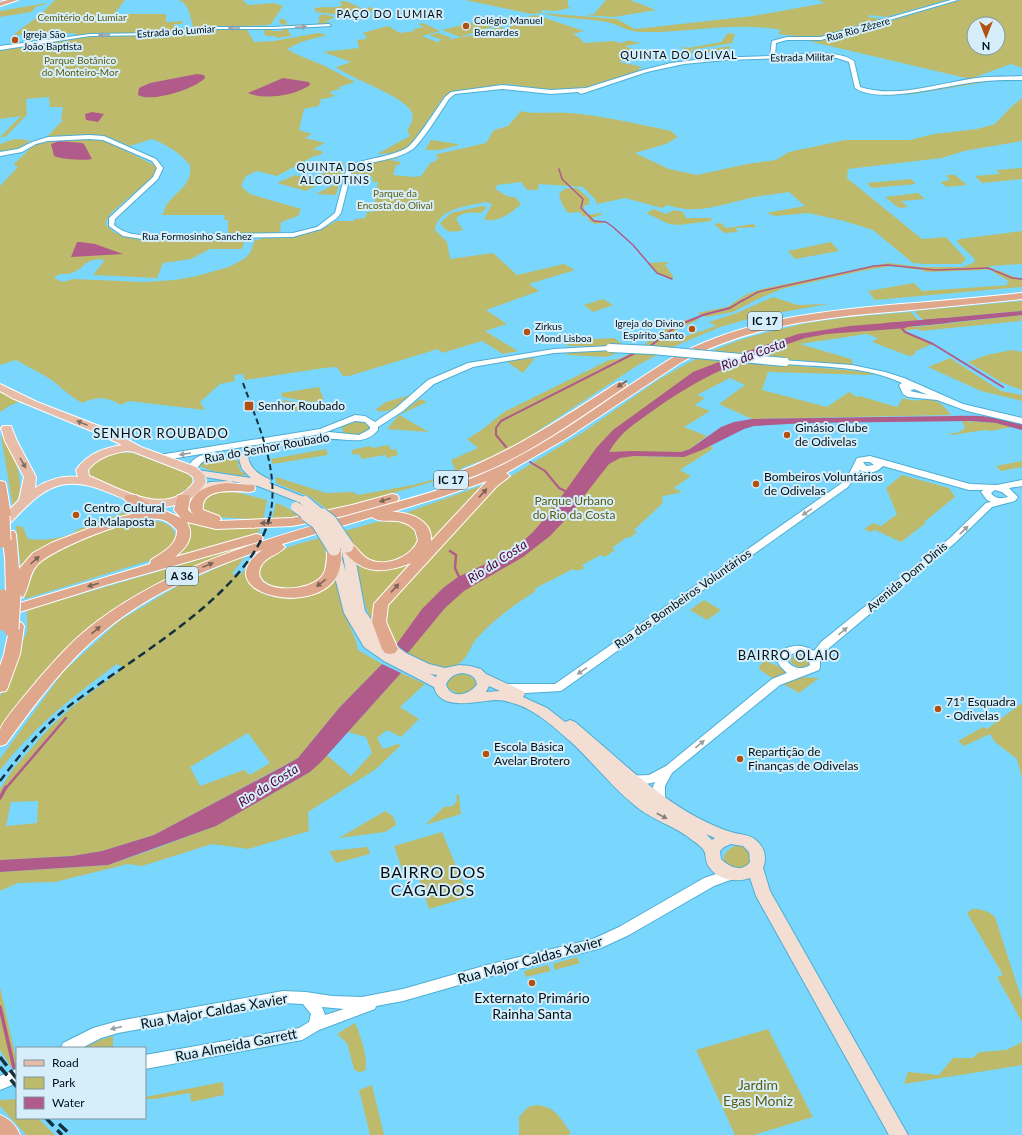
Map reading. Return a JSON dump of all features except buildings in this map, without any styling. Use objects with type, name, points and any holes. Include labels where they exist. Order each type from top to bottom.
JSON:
[{"type":"highway","points":[[0,4],[15,0]]},
{"type":"highway","name":"IC 17","points":[[314,531],[364,511],[451,480],[489,464],[538,440],[657,361],[704,339],[753,323],[818,310],[1022,291]]},
{"type":"highway","name":"IC 17","points":[[364,511],[449,490],[491,475],[553,443],[666,366],[705,345],[758,328],[823,315],[1022,296]]},
{"type":"highway","points":[[380,642],[379,622],[381,604],[492,483],[532,459],[553,443]]},
{"type":"highway","points":[[0,485],[11,595],[7,653],[0,674]]},
{"type":"highway","points":[[246,524],[209,518],[197,511],[196,504],[201,496],[215,489],[227,487],[249,488]]},
{"type":"highway","points":[[187,495],[181,510],[186,516],[194,520],[216,525],[292,522],[364,511],[404,517],[419,524],[424,534],[423,545],[412,556],[396,565],[381,566],[367,564],[340,547],[331,574],[324,582],[316,587],[307,591],[286,594],[274,592],[257,584],[254,578],[254,566],[264,555],[270,550],[314,531]]},
{"type":"highway","points":[[130,574],[156,562],[173,551],[183,540],[184,529],[175,518],[150,509],[131,498]]},
{"type":"highway","name":"A 36","points":[[0,613],[130,574],[364,511]]},
{"type":"highway","points":[[11,595],[25,571],[40,556],[55,547],[111,524],[138,516],[154,515],[174,520],[184,529]]},
{"type":"highway","name":"A 36","points":[[0,740],[38,689],[68,656],[93,632],[117,614],[174,580],[229,557],[314,531]]},
{"type":"highway","points":[[0,687],[12,654],[9,626]]},
{"type":"highway","points":[[0,750],[51,676],[68,656]]},
{"type":"highway","points":[[0,1125],[10,1135]]},
{"type":"main road","points":[[0,387],[22,398],[116,437],[143,452]]},
{"type":"main road","points":[[7,428],[11,441],[30,478],[30,488],[24,503]]},
{"type":"main road","points":[[3,522],[53,480],[105,452],[127,448],[143,452],[194,472],[261,484],[278,489],[300,504]]},
{"type":"main road","points":[[252,448],[243,458],[248,470],[260,478],[286,490],[340,547],[350,612],[380,642],[422,671]]},
{"type":"main road","points":[[90,461],[83,467],[81,472],[84,478],[92,483]]},
{"type":"main road","points":[[187,495],[200,482],[200,479],[194,472]]},
{"type":"main road","points":[[53,480],[69,479],[92,483],[150,505],[160,505],[173,502],[203,487],[217,484],[249,488],[300,504]]},
{"type":"main road","points":[[380,642],[378,652],[422,671],[442,678],[462,669],[472,670],[483,678],[527,697],[551,710],[660,802],[695,823],[730,838],[748,842],[758,854],[759,862],[749,873],[736,874]]},
{"type":"main road","points":[[442,678],[440,690],[445,695],[452,698],[461,700],[494,695],[504,696],[518,700],[538,709],[564,729],[639,801],[658,814],[700,836],[719,868],[736,874],[762,892]]},
{"type":"main road","points":[[470,698],[477,695],[482,690],[484,684],[483,678]]},
{"type":"main road","points":[[712,854],[715,844],[730,838]]},
{"type":"main road","points":[[755,868],[762,892],[899,1135]]},
{"type":"street","name":"Rua Rio Zêzere","points":[[772,58],[774,42],[781,39],[821,39],[956,0]]},
{"type":"street","name":"Estrada do Lumiar","points":[[0,48],[90,35],[167,34],[208,28],[272,28],[329,25]]},
{"type":"street","name":"Estrada Militar","points":[[350,167],[410,148],[446,98],[453,93],[470,90],[498,90],[517,93],[552,95],[569,94],[682,62],[712,59],[828,55],[846,59],[852,64],[858,88],[872,93],[890,94],[978,80],[1022,78]]},
{"type":"street","name":"Estrada Militar","points":[[498,90],[511,87],[523,90],[563,92],[587,90]]},
{"type":"street","name":"Estrada Militar","points":[[517,93],[523,92],[523,90]]},
{"type":"street","name":"Rua Formosinho Sanchez","points":[[0,154],[16,152],[34,143],[48,139],[98,137],[110,140],[154,160],[160,168],[159,175],[116,213],[110,222],[113,228],[122,233],[145,237],[278,236],[314,230],[325,225],[336,215],[347,170],[350,167]]},
{"type":"street","points":[[371,423],[400,409],[431,382],[464,368],[496,360],[554,352],[610,348],[652,350],[860,368],[881,372],[892,376],[921,391],[956,404],[1022,421]]},
{"type":"street","points":[[892,376],[908,394],[911,395],[921,391]]},
{"type":"street","name":"Rua do Senhor Roubado","points":[[159,458],[321,431],[332,428],[344,420],[353,418],[371,423],[374,430],[367,436],[361,438],[329,436],[252,448],[202,458],[195,462],[194,472]]},
{"type":"street","points":[[337,425],[336,428],[338,434],[348,438]]},
{"type":"street","points":[[851,478],[858,464],[864,469],[874,466],[900,468],[969,487],[990,498],[1002,502],[1012,499],[1017,487],[969,487]]},
{"type":"street","name":"Rua dos Bombeiros Voluntários","points":[[500,686],[526,689],[557,688],[851,478],[874,466]]},
{"type":"street","points":[[990,498],[986,492],[995,488]]},
{"type":"street","name":"Avenida Dom Dinis","points":[[599,762],[605,764],[615,773],[633,780],[649,780],[670,769],[776,682],[799,672],[806,672],[816,667],[815,658],[825,645],[953,540],[989,505],[1002,502]]},
{"type":"street","points":[[799,672],[786,668],[782,664],[782,655],[786,651],[798,649],[811,654],[815,658]]},
{"type":"street","name":"Avenida Dom Dinis","points":[[660,802],[657,793],[659,785],[670,769]]},
{"type":"street","points":[[709,882],[713,870],[712,854]]},
{"type":"street","name":"Rua Major Caldas Xavier","points":[[70,1047],[98,1033],[118,1027],[283,997],[306,998],[332,1002],[362,1003],[387,998],[596,944],[624,931],[709,882],[736,874]]},
{"type":"street","points":[[306,998],[316,1008],[319,1014],[319,1018],[314,1026]]},
{"type":"street","name":"Rua Major Caldas Xavier","points":[[347,1014],[387,998]]},
{"type":"street","name":"Rua Almeida Garrett","points":[[146,1062],[302,1034],[314,1026],[347,1014]]},
{"type":"street","points":[[0,1084],[16,1076]]},
{"type":"street","points":[[0,1084],[16,1084]]},
{"type":"green space","name":"Cemitério do Lumiar","points":[[55,0],[125,0],[114,14],[166,14],[166,22],[184,21],[181,24],[174,24],[175,29],[188,29],[188,31],[155,34],[76,35],[74,33],[13,35],[40,15]]},
{"type":"green space","points":[[178,0],[243,0],[248,5],[274,3],[283,6],[271,24],[194,29],[185,4]]},
{"type":"green space","points":[[465,0],[568,0],[568,6],[570,8],[555,11],[542,10],[541,13],[531,14]]},
{"type":"green space","points":[[606,0],[630,0],[656,10],[614,17],[585,15],[594,14]]},
{"type":"green space","points":[[818,0],[947,0],[886,17],[870,15],[868,17],[882,19],[819,38],[815,36],[813,38],[778,34],[781,30],[746,27],[637,32],[607,22],[541,13],[617,19],[635,29],[753,16],[825,3]]},
{"type":"green space","points":[[960,0],[1022,0],[1022,68],[1011,64],[970,79],[800,39],[826,40]]},
{"type":"green space","points":[[346,1],[363,9],[370,7],[376,10],[355,13],[357,14],[349,16],[315,12],[316,11],[314,8],[339,6],[343,5],[339,2]]},
{"type":"green space","points":[[46,3],[44,5],[37,6],[31,12],[0,17],[0,11]]},
{"type":"green space","points":[[322,14],[335,17],[325,22],[333,23],[289,26],[279,23],[280,19],[286,20],[287,25],[317,24],[319,22],[319,17]]},
{"type":"green space","points":[[536,15],[584,31],[573,34],[580,38],[584,43],[615,41],[619,43],[628,41],[626,40],[641,43],[625,46],[642,53],[619,62],[643,67],[637,69],[645,71],[581,90],[536,90],[517,85],[505,84],[454,92],[443,98],[409,147],[393,153],[377,154],[410,136],[407,130],[413,118],[411,111],[387,93],[336,67],[351,62],[323,52],[359,48],[357,40],[366,39],[366,35],[362,33],[388,26],[400,33],[415,31],[413,29],[424,27],[418,24],[423,23],[440,31],[422,36],[437,42],[442,40],[429,35],[438,33],[452,38],[446,40],[490,32],[484,30],[501,27],[506,30],[514,24],[511,22],[524,20],[522,18]]},
{"type":"green space","points":[[480,21],[494,26],[460,37],[442,30],[466,24],[478,29],[468,24]]},
{"type":"green space","points":[[284,28],[287,28],[291,36],[276,38],[275,36],[266,36],[264,33],[264,29],[282,31]]},
{"type":"green space","name":"Parque Botânico do Monteiro-Mor","points":[[207,30],[247,30],[254,42],[274,41],[318,33],[327,35],[301,42],[287,49],[325,66],[355,82],[329,92],[335,96],[319,100],[321,102],[319,106],[304,109],[299,130],[312,134],[305,138],[325,143],[313,149],[324,152],[277,176],[257,171],[246,176],[241,186],[250,194],[301,209],[298,216],[281,222],[280,233],[228,234],[228,220],[224,220],[225,215],[162,215],[167,204],[187,182],[190,172],[190,165],[186,160],[172,149],[152,139],[130,146],[100,135],[46,138],[63,120],[61,120],[63,107],[50,107],[49,97],[26,99],[27,115],[5,137],[0,137],[21,116],[0,119],[0,49],[57,42],[79,37],[165,35]]},
{"type":"green space","points":[[728,33],[735,34],[732,43],[690,50],[694,52],[730,46],[729,49],[699,54],[704,58],[701,58],[679,46],[688,48],[721,42]]},
{"type":"green space","points":[[984,80],[1021,80],[992,81],[914,94],[884,96]]},
{"type":"green space","name":"Parque da Encosta do Olival","points":[[1022,98],[1022,141],[964,151],[942,158],[848,169],[847,178],[922,239],[946,237],[966,259],[961,264],[913,263],[873,230],[844,221],[808,213],[775,216],[766,213],[805,206],[789,192],[755,197],[701,209],[679,208],[668,205],[662,208],[625,198],[597,204],[595,199],[583,187],[539,184],[538,190],[527,190],[521,182],[497,185],[495,189],[509,197],[515,197],[521,204],[499,219],[484,219],[492,204],[486,202],[455,209],[441,217],[435,230],[447,242],[450,259],[493,253],[517,275],[564,264],[575,270],[529,284],[539,291],[486,310],[507,324],[485,331],[518,351],[503,354],[482,341],[442,353],[438,349],[349,376],[343,376],[337,367],[245,380],[243,374],[234,375],[235,381],[220,384],[200,402],[205,410],[129,401],[121,405],[112,400],[102,398],[93,399],[83,403],[73,398],[47,377],[16,360],[0,365],[0,186],[18,166],[14,166],[15,163],[38,143],[86,139],[104,140],[154,165],[157,170],[155,175],[111,213],[106,221],[106,225],[115,233],[138,239],[246,238],[242,249],[210,249],[191,259],[163,263],[157,278],[93,275],[105,260],[98,259],[89,261],[76,271],[69,274],[61,274],[54,278],[63,282],[73,279],[144,282],[175,280],[197,276],[229,267],[244,259],[250,253],[255,240],[259,240],[260,238],[296,236],[321,230],[336,221],[354,221],[355,219],[365,218],[367,212],[373,212],[378,182],[372,182],[372,177],[364,174],[351,174],[354,168],[390,157],[400,158],[389,160],[401,162],[399,165],[396,165],[393,175],[414,177],[421,176],[431,162],[434,162],[439,157],[435,156],[438,154],[486,143],[494,130],[508,126],[521,111],[533,113],[583,114],[621,120],[671,131],[678,137],[666,144],[635,153],[669,169],[697,175],[747,164],[776,160],[789,152],[845,140],[910,140],[934,134],[977,129],[995,124]]},
{"type":"green space","points":[[15,139],[30,140],[20,149],[0,153],[0,144]]},
{"type":"green space","points":[[431,140],[459,145],[440,150],[425,150]]},
{"type":"green space","points":[[344,162],[336,195],[316,194],[335,184],[332,182],[337,180],[320,175]]},
{"type":"green space","points":[[1022,168],[1022,179],[982,183],[975,176],[1000,174],[996,170]]},
{"type":"green space","points":[[295,175],[323,182],[306,191],[277,183]]},
{"type":"green space","points":[[946,175],[955,175],[967,185],[947,187],[940,182],[950,180]]},
{"type":"green space","points":[[911,179],[916,184],[872,188],[867,183]]},
{"type":"green space","points":[[577,188],[589,198],[589,205],[584,205],[584,210],[589,215],[600,213],[603,214],[592,218],[603,223],[595,224],[588,220],[589,219],[586,216],[584,217],[580,212],[568,213],[562,204],[559,194],[564,189]]},
{"type":"green space","points":[[918,193],[925,199],[901,201],[908,207],[899,208],[885,197]]},
{"type":"green space","points":[[482,206],[487,207],[481,213],[471,213],[458,216],[456,219],[463,230],[456,232],[450,231],[445,229],[440,223],[451,213]]},
{"type":"green space","points":[[654,209],[666,214],[674,210],[683,212],[686,218],[712,218],[711,221],[679,225],[669,224],[646,213]]},
{"type":"green space","points":[[721,223],[726,228],[753,224],[757,227],[735,228],[738,232],[724,233],[714,224]]},
{"type":"green space","points":[[1022,231],[1022,264],[988,267],[996,269],[991,270],[979,267],[984,270],[926,272],[922,270],[922,267],[963,267],[975,262],[974,258],[958,243],[957,241],[960,239]]},
{"type":"green space","points":[[831,242],[839,251],[795,259],[788,251]]},
{"type":"green space","points":[[667,262],[668,264],[665,264],[674,278],[666,277],[660,274],[649,263]]},
{"type":"green space","points":[[888,263],[921,267],[922,270],[892,266],[861,271],[782,289],[733,312],[706,317],[697,313],[727,307],[747,294],[762,289]]},
{"type":"green space","points":[[998,270],[1014,277],[1022,278],[1022,287],[875,300],[868,291],[914,283],[922,291],[1009,285],[1006,283],[1009,281],[993,272]]},
{"type":"green space","points":[[773,297],[798,305],[829,304],[759,316],[720,327],[668,349],[641,347],[677,323],[685,320],[700,319],[678,329],[666,339],[672,341],[716,326],[709,322],[737,313]]},
{"type":"green space","points":[[603,299],[613,305],[593,312],[584,305]]},
{"type":"green space","points":[[1022,301],[1022,311],[923,320],[914,311]]},
{"type":"green space","name":"Parque Urbano do Rio da Costa","points":[[911,312],[919,321],[910,321],[914,327],[1022,315],[1021,321],[921,331],[917,329],[903,331],[932,344],[914,352],[916,354],[909,356],[872,342],[878,338],[866,334],[800,344],[851,359],[853,364],[851,365],[760,357],[763,363],[869,372],[874,375],[768,372],[762,390],[827,407],[849,392],[857,397],[859,396],[897,407],[903,398],[911,400],[934,400],[939,402],[951,415],[752,419],[719,404],[745,385],[730,378],[697,395],[705,398],[695,405],[710,411],[684,427],[707,436],[690,449],[681,452],[655,452],[632,456],[684,457],[710,446],[714,448],[680,470],[691,476],[674,488],[682,492],[664,496],[662,498],[663,503],[634,530],[637,532],[630,538],[627,537],[612,548],[615,550],[605,557],[601,555],[582,565],[585,568],[576,571],[573,569],[534,589],[536,591],[485,629],[476,639],[465,658],[456,665],[439,667],[430,664],[412,656],[399,647],[390,637],[386,626],[386,620],[390,601],[500,483],[582,433],[658,380],[709,352],[740,340],[772,331],[807,323],[850,317]]},
{"type":"green space","points":[[568,337],[572,340],[614,338],[625,346],[569,346],[564,343]]},
{"type":"green space","points":[[1012,350],[1022,352],[1022,390],[1003,383],[968,362],[987,355]]},
{"type":"green space","points":[[624,351],[606,357],[568,355],[566,353]]},
{"type":"green space","points":[[634,352],[659,354],[638,365],[521,442],[492,457],[464,467],[456,472],[451,460],[478,448],[467,439],[480,431],[504,412],[609,360],[618,359]]},
{"type":"green space","points":[[535,358],[523,373],[506,361]]},
{"type":"green space","points":[[950,358],[1001,391],[1022,395],[1022,401],[981,391],[928,367]]},
{"type":"green space","points":[[319,387],[324,400],[312,402],[282,397],[281,393]]},
{"type":"green space","points":[[0,392],[21,401],[0,412]]},
{"type":"green space","points":[[410,395],[399,405],[390,410],[375,410],[386,402]]},
{"type":"green space","points":[[420,399],[427,402],[399,415]]},
{"type":"green space","points":[[283,400],[312,405],[312,408],[287,412]]},
{"type":"green space","points":[[399,415],[429,432],[387,429]]},
{"type":"green space","points":[[351,421],[361,421],[370,426],[369,431],[356,435],[346,434],[343,432],[342,427]]},
{"type":"green space","points":[[962,421],[996,423],[1012,427],[952,435],[950,433],[957,433],[965,428]]},
{"type":"green space","points":[[1,436],[4,436],[8,444],[20,481],[18,499],[13,507]]},
{"type":"green space","points":[[389,445],[391,450],[396,449],[398,455],[387,458],[385,455],[362,459],[359,454],[353,455],[351,450],[370,446],[372,448]]},
{"type":"green space","points":[[326,449],[328,455],[273,464],[271,459]]},
{"type":"green space","points":[[119,452],[133,453],[185,472],[191,476],[192,481],[190,486],[179,495],[161,501],[125,492],[91,477],[89,472],[97,461]]},
{"type":"green space","points":[[220,457],[239,461],[238,465],[241,472],[246,473],[244,476],[212,471],[201,467],[200,464],[208,459]]},
{"type":"green space","points":[[1022,461],[1022,467],[1001,471],[996,466]]},
{"type":"green space","points":[[453,474],[425,484],[329,511],[312,498],[276,483],[276,477],[326,493],[353,492],[358,495],[413,485]]},
{"type":"green space","points":[[902,475],[949,488],[955,497],[924,522],[926,523],[901,542],[875,530],[871,532],[864,529],[873,523],[881,526],[897,514],[886,488]]},
{"type":"green space","points":[[486,484],[426,550],[428,536],[400,515]]},
{"type":"green space","points":[[222,491],[236,492],[267,500],[263,520],[217,517],[204,513],[201,504],[208,496]]},
{"type":"green space","points":[[276,503],[284,506],[301,516],[272,519]]},
{"type":"green space","points":[[136,508],[149,513],[128,515],[21,568],[16,526],[23,527],[28,539],[41,540],[56,538],[69,535],[80,528]]},
{"type":"green space","points":[[144,520],[167,524],[174,531],[174,543],[162,555],[151,560],[25,599],[26,581],[36,564],[51,553],[119,524]]},
{"type":"green space","points":[[185,521],[213,528],[261,527],[258,533],[173,557],[190,537],[189,526]]},
{"type":"green space","points":[[391,521],[409,525],[414,529],[418,536],[416,544],[410,551],[401,557],[390,561],[368,561],[359,555],[345,531],[376,522]]},
{"type":"green space","points":[[320,538],[324,546],[327,561],[323,574],[318,579],[311,584],[287,590],[275,587],[264,581],[260,571],[261,566],[266,560],[278,552],[292,546]]},
{"type":"green space","points":[[252,544],[251,546],[222,555],[184,570],[119,606],[72,644],[55,661],[0,730],[0,697],[27,631],[27,610]]},
{"type":"green space","points":[[246,555],[232,574],[240,575],[250,564],[249,579],[252,585],[262,593],[269,596],[283,598],[296,597],[336,578],[344,612],[356,641],[358,650],[382,664],[339,708],[298,758],[154,835],[102,851],[72,856],[0,860],[0,789],[13,769],[50,727],[73,706],[124,668],[117,664],[69,700],[13,754],[0,770],[0,759],[63,672],[119,621],[179,585]],"holes":[[[248,733],[270,763],[250,775],[244,770],[200,786],[190,767]],[[38,801],[37,823],[6,826],[11,802]]]},
{"type":"green space","points":[[413,560],[373,619],[371,619],[366,607],[356,566],[377,570],[388,569],[398,567]]},
{"type":"green space","points":[[704,600],[721,610],[707,620],[690,610]]},
{"type":"green space","points":[[798,655],[805,656],[809,659],[809,666],[800,668],[791,663],[791,658]]},
{"type":"green space","points":[[765,661],[778,666],[790,675],[775,680],[760,670],[759,666]]},
{"type":"green space","points":[[401,673],[425,684],[400,707],[419,719],[401,737],[387,730],[377,738],[383,749],[398,744],[401,745],[376,769],[308,812],[309,831],[248,849],[212,844],[142,866],[128,864],[55,882],[18,883],[0,891],[0,872],[108,865],[216,826],[310,772],[327,755],[351,776],[372,753],[366,737],[348,732]]},
{"type":"green space","points":[[460,674],[469,675],[475,681],[473,690],[458,694],[448,688],[447,682],[451,677]]},
{"type":"green space","points":[[799,677],[819,678],[799,693],[780,682]]},
{"type":"green space","points":[[1022,703],[1022,779],[1017,759],[995,742],[990,734],[964,746],[958,741],[983,727],[987,729]]},
{"type":"green space","points":[[456,795],[459,795],[461,814],[425,825],[444,807],[453,806],[457,801]]},
{"type":"green space","points":[[385,811],[393,816],[396,825],[385,832],[339,838]]},
{"type":"green space","points":[[442,832],[469,897],[429,909],[418,876],[406,880],[394,846]]},
{"type":"green space","points":[[735,843],[748,849],[754,862],[740,872],[724,863],[725,855],[735,846]]},
{"type":"green space","points":[[368,847],[370,854],[336,863],[329,851]]},
{"type":"green space","points":[[972,909],[984,910],[995,917],[1022,1000],[1022,1022],[997,977],[1003,975],[967,913]]},
{"type":"green space","points":[[577,957],[580,963],[555,970],[553,964]]},
{"type":"green space","points":[[548,965],[551,971],[526,977],[524,971]]},
{"type":"green space","points":[[0,987],[16,1058],[16,1066],[11,1067],[0,1050]]},
{"type":"green space","points":[[355,1023],[366,1060],[365,1071],[358,1072],[354,1069],[347,1043],[337,1034]]},
{"type":"green space","name":"Jardim Egas Moniz","points":[[768,1029],[813,1117],[754,1135],[735,1135],[696,1050]]},
{"type":"green space","points":[[113,1036],[113,1047],[85,1047]]},
{"type":"green space","points":[[1022,1042],[1022,1065],[904,1084],[908,1072],[939,1075],[953,1058],[972,1058],[980,1052],[1006,1050]]},
{"type":"green space","points":[[223,1082],[224,1095],[191,1102],[190,1093],[154,1099],[146,1099],[146,1097]]},
{"type":"green space","points":[[372,1085],[384,1135],[370,1135],[359,1090]]},
{"type":"green space","points":[[16,1099],[16,1119],[39,1119],[55,1135],[26,1135],[0,1106],[0,1100]]},
{"type":"green space","points":[[537,1105],[549,1108],[557,1114],[571,1133],[568,1135],[519,1135],[519,1117],[528,1107]]},
{"type":"water","points":[[197,74],[204,75],[205,78],[192,86],[173,94],[153,97],[138,95],[139,88],[150,83]]},
{"type":"water","points":[[283,78],[309,82],[310,85],[296,92],[279,96],[262,96],[248,93]]},
{"type":"water","points":[[92,112],[104,114],[98,122],[86,120],[85,114]]},
{"type":"water","points":[[59,141],[84,144],[92,159],[85,160],[54,156],[51,144]]},
{"type":"water","points":[[77,242],[95,244],[123,254],[71,257]]},
{"type":"water","points":[[1022,311],[1022,315],[926,325],[923,320]]},
{"type":"water","points":[[899,322],[907,328],[827,334],[805,338],[753,356],[736,355],[798,334],[850,326]]},
{"type":"water","points":[[724,360],[743,361],[706,377],[662,404],[628,429],[618,439],[609,452],[681,452],[690,449],[721,427],[734,422],[752,419],[979,416],[1005,419],[1022,424],[1022,430],[996,423],[971,421],[806,423],[754,426],[744,429],[702,450],[684,457],[634,456],[620,458],[609,464],[566,519],[550,536],[523,557],[464,591],[445,608],[407,654],[396,645],[422,609],[443,588],[458,577],[500,557],[519,545],[533,532],[551,511],[597,447],[613,430],[693,372]]},
{"type":"water","points":[[382,664],[401,673],[322,761],[310,772],[216,826],[108,865],[0,872],[0,860],[72,856],[102,851],[154,835],[282,767],[298,758],[339,708]]},
{"type":"waterway","points":[[559,169],[562,179],[583,199],[581,208],[594,221],[606,222],[613,227],[633,245],[657,273],[672,279]]},
{"type":"waterway","points":[[742,301],[758,292],[874,266],[888,265],[935,270],[988,268],[1012,278],[1022,279]]},
{"type":"waterway","points":[[649,347],[671,330],[684,323],[703,315],[730,308],[743,300]]},
{"type":"waterway","name":"Rio da Costa","points":[[885,326],[944,321]]},
{"type":"waterway","points":[[899,325],[905,332],[933,344],[1003,387]]},
{"type":"waterway","points":[[506,447],[496,435],[496,428],[501,421],[637,352]]},
{"type":"waterway","points":[[530,462],[545,471],[559,488],[567,492]]},
{"type":"waterway","points":[[450,551],[456,555],[455,568],[460,579]]},
{"type":"waterway","points":[[6,788],[66,718]]},
{"type":"waterway","points":[[0,798],[6,787]]},
{"type":"waterway","points":[[0,1007],[14,1068]]},
{"type":"railway","points":[[243,383],[261,431],[270,465],[272,482],[270,516]]},
{"type":"railway","points":[[0,781],[30,744],[63,711],[151,648],[213,599],[239,572],[259,544],[270,515]]},
{"type":"railway","points":[[0,1057],[16,1078]]},
{"type":"railway","points":[[0,1067],[16,1086]]},
{"type":"railway","points":[[47,1119],[62,1135]]},
{"type":"railway","points":[[59,1124],[71,1135]]},
{"type":"place","name":"Colégio Manuel Bernardes","points":[[466,26]]},
{"type":"place","name":"Igreja São João Baptista","points":[[15,40]]},
{"type":"place","name":"Igreja do Divino Espírito Santo","points":[[692,329]]},
{"type":"place","name":"Zirkus Mond Lisboa","points":[[527,332]]},
{"type":"place","name":"Senhor Roubado","points":[[249,406]]},
{"type":"place","name":"Ginásio Clube de Odivelas","points":[[787,435]]},
{"type":"place","name":"Bombeiros Voluntários de Odivelas","points":[[756,484]]},
{"type":"place","name":"Centro Cultural da Malaposta","points":[[76,515]]},
{"type":"place","name":"71ª Esquadra - Odivelas","points":[[938,709]]},
{"type":"place","name":"Escola Básica Avelar Brotero","points":[[486,754]]},
{"type":"place","name":"Repartição de Finanças de Odivelas","points":[[740,759]]},
{"type":"place","name":"Externato Primário Rainha Santa","points":[[532,983]]},
{"type":"district","name":"PAÇO DO LUMIAR","points":[[390,14]]},
{"type":"district","name":"QUINTA DO OLIVAL","points":[[679,55]]},
{"type":"district","name":"QUINTA DOS ALCOUTINS","points":[[335,173]]},
{"type":"district","name":"SENHOR ROUBADO","points":[[161,433]]},
{"type":"district","name":"BAIRRO OLAIO","points":[[789,655]]},
{"type":"district","name":"BAIRRO DOS CÁGADOS","points":[[433,881]]}]
